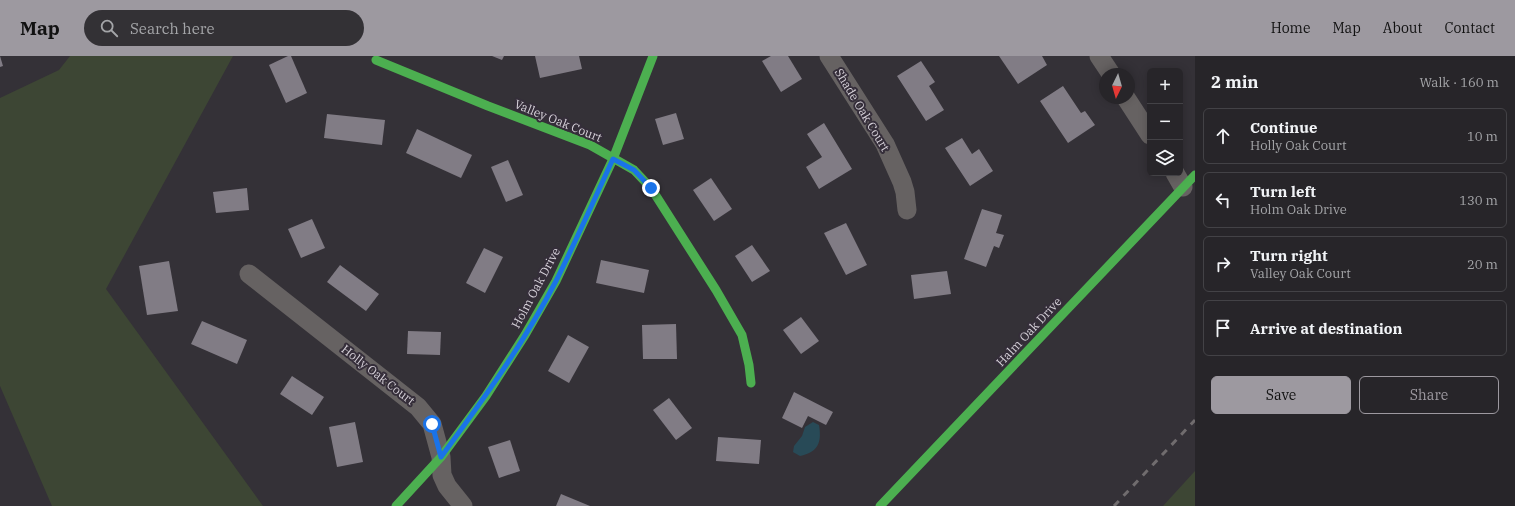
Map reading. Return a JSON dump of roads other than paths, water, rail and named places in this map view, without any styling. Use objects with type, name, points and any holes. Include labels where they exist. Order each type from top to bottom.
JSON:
[{"type":"street","name":"Holm Oak Drive","points":[[396,506],[441,457],[486,396],[525,335],[556,281],[613,159],[653,56]]},
{"type":"street","name":"Shade Oak Court","points":[[829,56],[885,144],[904,187],[907,210]]},
{"type":"street","points":[[1099,56],[1107,68]]},
{"type":"street","name":"Valley Oak Court","points":[[376,60],[488,106],[590,145],[634,170],[651,188],[716,290],[742,335],[749,365],[751,383]]},
{"type":"street","points":[[1130,104],[1147,130]]},
{"type":"street","name":"Halm Oak Drive","points":[[880,506],[1184,178]]},
{"type":"street","name":"Holly Oak Court","points":[[249,274],[418,407],[432,424],[441,457],[442,475],[447,486],[463,506]]},
{"type":"water","points":[[813,422],[819,425],[819,442],[815,449],[811,452],[800,456],[793,452],[794,446],[802,436],[805,427]]},
{"type":"railway","points":[[1114,506],[1195,420]]}]
